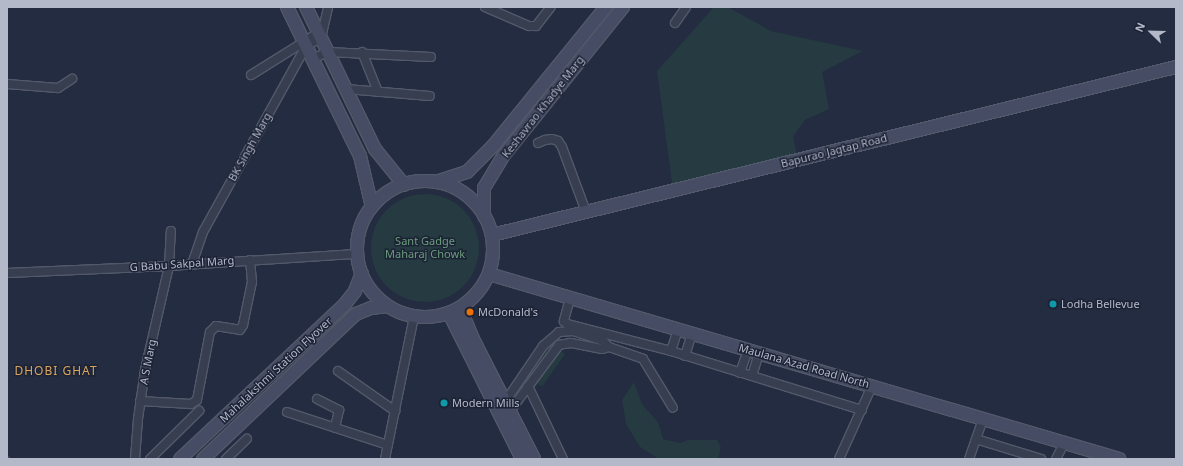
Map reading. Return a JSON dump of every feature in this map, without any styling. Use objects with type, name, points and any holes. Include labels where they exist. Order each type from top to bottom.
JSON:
[{"type":"main road","points":[[287,7],[360,156],[372,208]]},
{"type":"main road","points":[[306,7],[375,149],[404,185]]},
{"type":"main road","name":"Keshavrao Khadye Marg","points":[[436,182],[467,172],[493,146],[606,7]]},
{"type":"main road","name":"Keshavrao Khadye Marg","points":[[484,216],[484,188],[504,155],[623,7]]},
{"type":"main road","name":"Bapurao Jagtap Road","points":[[492,235],[1176,67]]},
{"type":"main road","points":[[324,83],[339,75]]},
{"type":"main road","points":[[345,127],[360,119]]},
{"type":"main road","points":[[420,181],[436,182],[455,188],[472,200],[484,216],[492,235],[493,251],[489,274],[484,285],[473,297],[454,310],[432,317],[414,317],[387,306],[372,291],[362,273],[357,254],[361,228],[372,208],[386,194],[404,185],[420,181]]},
{"type":"main road","name":"Mahalakshmi Station Flyover","points":[[180,459],[345,304],[355,291],[362,273]]},
{"type":"main road","name":"Maulana Azad Road North","points":[[489,274],[1064,443],[1087,454],[1119,459]]},
{"type":"main road","name":"Mahalakshmi Station Flyover","points":[[202,459],[356,314],[371,308],[387,306]]},
{"type":"main road","points":[[454,310],[508,407],[534,459]]},
{"type":"main road","points":[[454,310],[522,459]]},
{"type":"street","points":[[251,75],[320,36],[328,7]]},
{"type":"street","points":[[485,7],[529,26],[536,26],[551,7]]},
{"type":"street","points":[[675,23],[686,7]]},
{"type":"street","name":"BK Singh Marg","points":[[192,264],[202,232],[305,44]]},
{"type":"street","points":[[312,59],[328,52],[362,52],[430,57]]},
{"type":"street","points":[[362,52],[378,92]]},
{"type":"street","points":[[7,84],[58,88],[72,79]]},
{"type":"street","points":[[346,89],[430,96]]},
{"type":"street","points":[[538,143],[552,139],[558,141],[562,146],[586,212]]},
{"type":"street","name":"A S Marg","points":[[135,459],[140,401],[145,370],[169,266],[170,231]]},
{"type":"street","name":"G Babu Sakpal Marg","points":[[7,273],[169,266],[357,254]]},
{"type":"street","points":[[140,401],[191,404],[197,400],[210,332],[216,326],[240,330],[243,325],[252,282],[250,260]]},
{"type":"street","points":[[570,298],[564,321],[566,324],[671,351],[862,410]]},
{"type":"street","points":[[385,459],[414,317]]},
{"type":"street","points":[[671,351],[678,329]]},
{"type":"street","points":[[508,407],[543,346],[559,332],[573,331],[603,341],[609,347],[643,359],[673,408]]},
{"type":"street","points":[[685,356],[692,333]]},
{"type":"street","points":[[508,407],[528,386],[554,350],[563,343],[571,342],[602,349],[609,347]]},
{"type":"street","points":[[740,373],[753,351]]},
{"type":"street","points":[[752,376],[753,351]]},
{"type":"street","points":[[338,371],[395,411]]},
{"type":"street","points":[[528,386],[562,459]]},
{"type":"street","points":[[839,459],[872,386]]},
{"type":"street","points":[[317,399],[338,410],[335,428]]},
{"type":"street","points":[[150,459],[199,411]]},
{"type":"street","points":[[287,412],[388,445]]},
{"type":"street","points":[[969,459],[983,419]]},
{"type":"street","points":[[226,459],[247,439]]},
{"type":"street","points":[[976,439],[1041,459]]},
{"type":"street","points":[[1056,459],[1064,443]]},
{"type":"green space","points":[[714,7],[728,7],[771,31],[863,51],[822,72],[829,109],[805,120],[793,137],[798,159],[673,190],[657,71]]},
{"type":"green space","name":"Sant Gadge Maharaj Chowk","points":[[425,194],[446,198],[463,210],[475,227],[479,248],[475,269],[463,286],[446,298],[425,302],[404,298],[387,286],[375,269],[371,248],[375,227],[387,210],[404,198]]},
{"type":"green space","points":[[550,343],[565,354],[542,387],[527,376]]},
{"type":"green space","points":[[634,382],[642,404],[658,422],[663,439],[680,443],[688,440],[717,440],[721,447],[718,459],[659,459],[640,447],[626,424],[622,400]]},
{"type":"place","name":"Lodha Bellevue","points":[[1053,304]]},
{"type":"place","name":"McDonald's","points":[[470,312]]},
{"type":"place","name":"Modern Mills","points":[[444,403]]},
{"type":"district","name":"DHOBI GHAT","points":[[56,371]]}]
